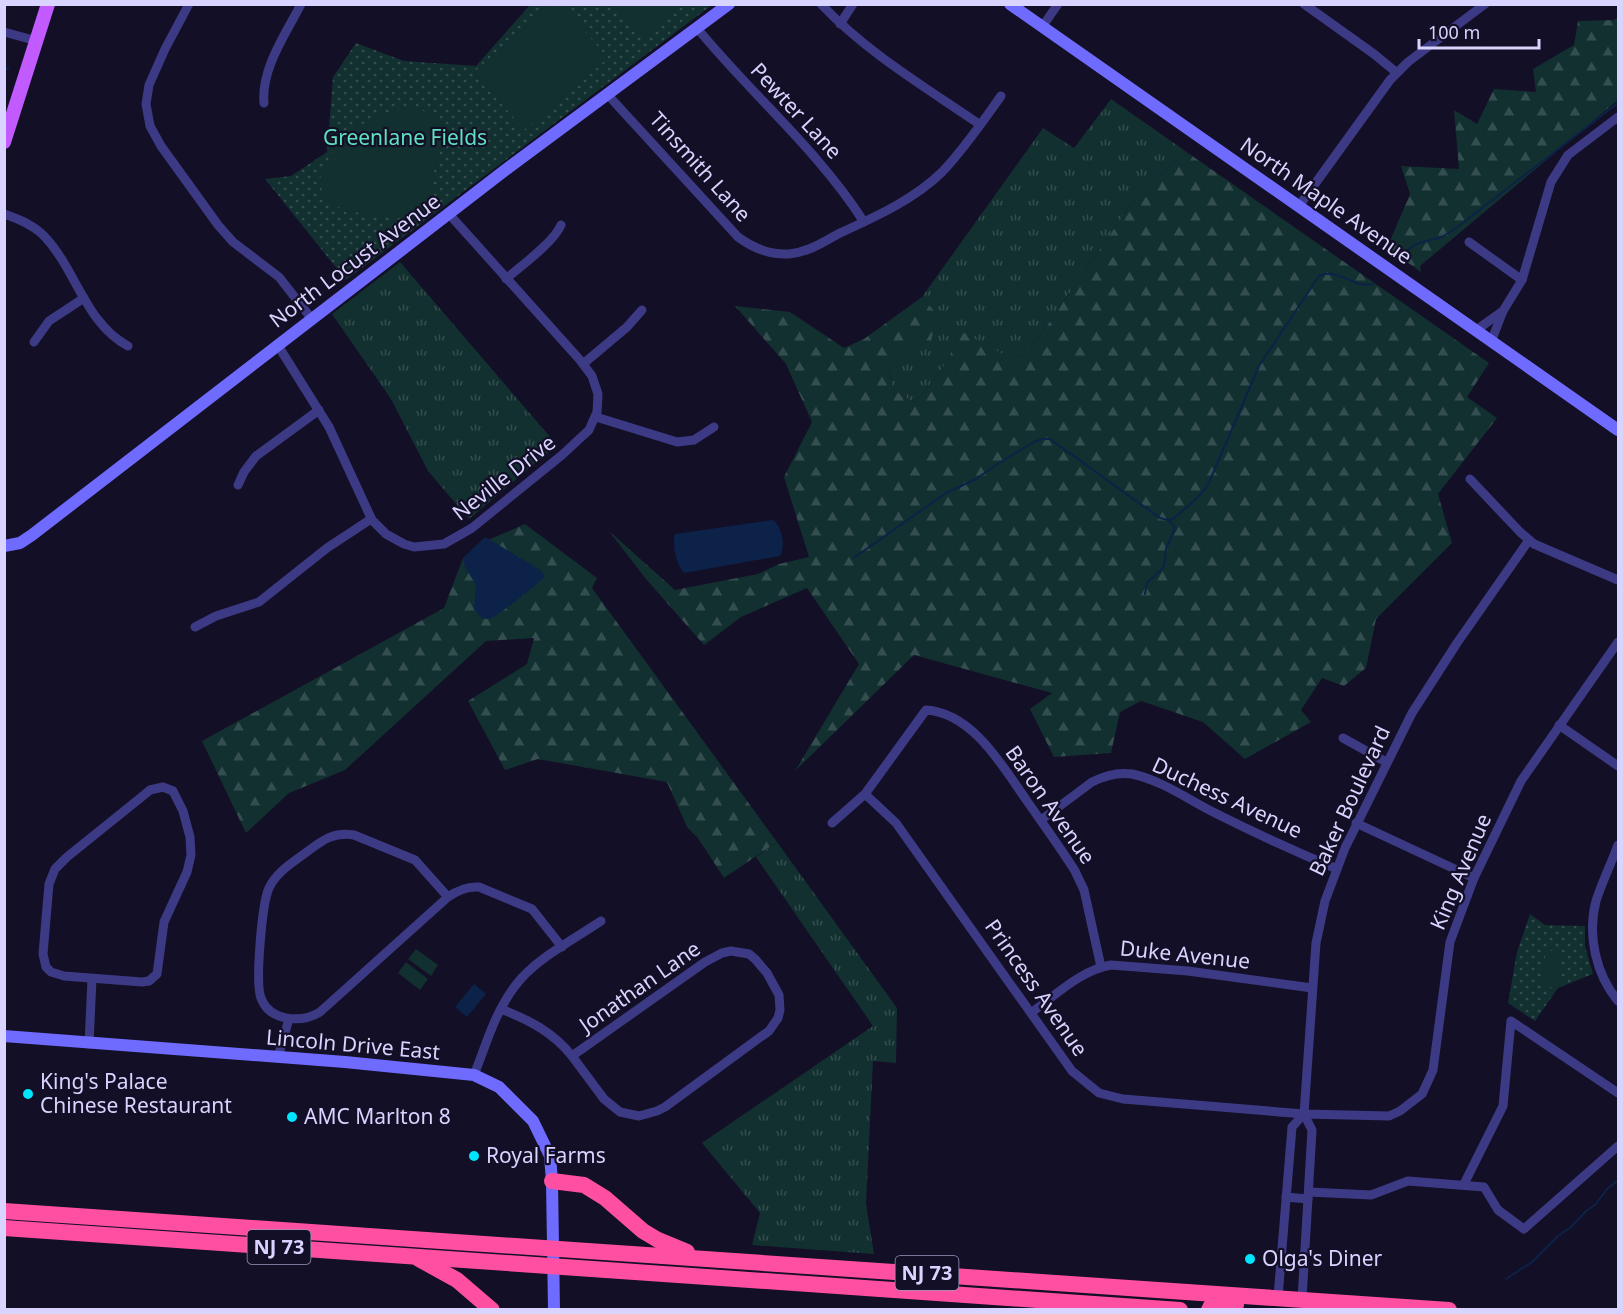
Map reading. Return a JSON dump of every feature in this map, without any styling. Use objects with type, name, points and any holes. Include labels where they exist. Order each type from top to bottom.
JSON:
[{"type":"highway","points":[[552,1182],[584,1185],[595,1190],[643,1231],[674,1247],[690,1253],[723,1256],[729,1260]]},
{"type":"highway","name":"NJ 73","points":[[4,1210],[1449,1310]]},
{"type":"highway","name":"NJ 73","points":[[4,1228],[1180,1310]]},
{"type":"highway","points":[[413,1256],[457,1280],[492,1310]]},
{"type":"highway","points":[[1209,1310],[1211,1306],[1218,1304],[1286,1308],[1293,1307],[1302,1299]]},
{"type":"main road","points":[[4,142],[48,4]]},
{"type":"street","points":[[189,4],[149,85],[146,104],[150,126],[161,146],[218,225],[233,242],[279,277],[311,318]]},
{"type":"street","points":[[264,103],[263,89],[267,73],[301,4]]},
{"type":"street","name":"North Locust Avenue","points":[[4,546],[20,543],[32,535],[311,318],[729,4]]},
{"type":"street","points":[[821,4],[840,24],[897,67],[980,124]]},
{"type":"street","points":[[840,24],[854,4]]},
{"type":"street","name":"North Maple Avenue","points":[[1010,4],[1618,430]]},
{"type":"street","points":[[1042,27],[1058,4]]},
{"type":"street","points":[[1304,4],[1397,73]]},
{"type":"street","points":[[1299,206],[1377,95],[1397,73],[1418,54],[1485,4]]},
{"type":"street","name":"Pewter Lane","points":[[697,28],[826,170],[864,222]]},
{"type":"street","points":[[4,32],[37,42]]},
{"type":"street","name":"Tinsmith Lane","points":[[607,94],[730,228],[756,249],[777,254],[799,252],[819,245],[906,199],[933,180],[956,157],[1001,96]]},
{"type":"street","points":[[1491,342],[1503,311],[1522,280],[1551,182],[1568,155],[1618,117]]},
{"type":"street","points":[[4,214],[28,224],[44,236],[104,328],[117,340],[129,346]]},
{"type":"street","points":[[449,214],[592,376],[598,394],[596,417],[677,442],[694,440],[714,427]]},
{"type":"street","points":[[506,279],[558,233],[561,225]]},
{"type":"street","points":[[1469,242],[1522,280]]},
{"type":"street","points":[[34,342],[49,321],[84,298]]},
{"type":"street","points":[[583,364],[627,327],[642,310]]},
{"type":"street","points":[[1475,331],[1503,311]]},
{"type":"street","name":"Neville Drive","points":[[277,344],[334,437],[371,519],[386,534],[404,544],[424,547],[454,540],[562,455],[589,430],[596,417]]},
{"type":"street","points":[[238,485],[256,456],[319,410]]},
{"type":"street","points":[[1470,480],[1529,540],[1542,548],[1618,580]]},
{"type":"street","points":[[195,627],[216,616],[259,602],[327,548],[371,519]]},
{"type":"street","name":"Baker Boulevard","points":[[1302,1299],[1312,1130],[1304,1114],[1312,988],[1321,914],[1356,823],[1412,713],[1434,677],[1529,540]]},
{"type":"street","name":"King Avenue","points":[[1304,1114],[1389,1116],[1400,1111],[1422,1094],[1433,1070],[1450,942],[1474,878],[1521,782],[1618,642]]},
{"type":"street","name":"Baron Avenue","points":[[865,794],[926,710],[940,712],[972,732],[992,752],[1075,871],[1084,890],[1101,967]]},
{"type":"street","points":[[1559,725],[1618,765]]},
{"type":"street","points":[[1343,738],[1386,762]]},
{"type":"street","name":"Duchess Avenue","points":[[1041,820],[1092,782],[1111,776],[1131,774],[1151,781],[1337,870]]},
{"type":"street","points":[[157,788],[168,788],[177,797],[183,811],[192,855],[187,872],[164,922],[157,974],[149,981],[142,982],[92,978],[56,975],[46,967],[43,954],[51,876],[67,857],[144,795],[157,788]]},
{"type":"street","points":[[832,823],[865,794]]},
{"type":"street","name":"Princess Avenue","points":[[865,794],[896,823],[1072,1071],[1099,1093],[1123,1099],[1304,1114]]},
{"type":"street","points":[[1356,823],[1474,878]]},
{"type":"street","points":[[448,897],[415,860],[345,833],[327,837],[277,875],[268,890],[257,983],[261,1000],[267,1007],[289,1019],[311,1018],[448,897],[457,890],[473,886],[532,909],[562,947]]},
{"type":"street","points":[[1618,845],[1615,866],[1597,899],[1594,918],[1595,948],[1602,977],[1618,1001]]},
{"type":"street","points":[[474,1075],[510,992],[527,973],[601,921]]},
{"type":"street","name":"Jonathan Lane","points":[[501,1009],[548,1032],[562,1044],[612,1106],[630,1115],[648,1114],[665,1107],[769,1031],[780,1011],[779,995],[767,973],[755,959],[740,951],[722,953],[688,974],[572,1056]]},
{"type":"street","name":"Duke Avenue","points":[[1032,1012],[1083,975],[1101,967],[1132,965],[1312,988]]},
{"type":"street","points":[[89,1044],[92,978]]},
{"type":"street","points":[[278,1057],[289,1019]]},
{"type":"street","points":[[1464,1184],[1503,1106],[1511,1021],[1618,1093]]},
{"type":"street","name":"Lincoln Drive East","points":[[4,1036],[345,1062],[474,1075],[499,1087],[533,1121],[549,1156],[552,1182],[554,1310]]},
{"type":"street","name":"Baker Boulevard","points":[[1278,1297],[1292,1127],[1304,1114]]},
{"type":"street","points":[[1286,1197],[1371,1195],[1408,1181],[1464,1184],[1484,1187],[1498,1210],[1524,1229],[1618,1146]]},
{"type":"green space","name":"Greenlane Fields","points":[[530,5],[712,5],[346,280],[265,179],[291,176],[327,152],[333,77],[356,43],[404,61],[476,66]]},
{"type":"green space","points":[[551,5],[562,5],[608,58],[524,130],[474,72]]},
{"type":"green space","points":[[610,5],[678,5],[644,39]]},
{"type":"green space","points":[[1618,17],[1618,100],[1420,266],[1421,272],[1387,248],[1410,194],[1401,166],[1459,169],[1454,110],[1477,124],[1494,89],[1536,92],[1533,69],[1574,45],[1578,21],[1614,20]]},
{"type":"green space","points":[[1111,99],[1188,153],[1143,187],[1028,353],[1012,359],[950,358],[915,403],[892,389],[889,366],[898,346],[937,314],[922,297],[1043,128],[1074,148]]},
{"type":"green space","points":[[403,109],[422,110],[441,123],[441,141],[425,213],[415,220],[353,212],[331,204],[325,198],[319,181],[341,141],[361,125]]},
{"type":"green space","points":[[1188,153],[1489,363],[1467,397],[1497,418],[1438,494],[1452,543],[1376,619],[1366,668],[1344,686],[1322,678],[1301,710],[1311,722],[1245,759],[1203,722],[1141,701],[1120,712],[1111,753],[1054,757],[1030,709],[1052,693],[914,655],[795,771],[859,664],[807,588],[741,617],[704,645],[646,579],[609,531],[675,590],[758,574],[779,564],[809,557],[784,477],[812,422],[786,364],[735,306],[790,312],[844,348],[864,339],[922,297],[937,314],[930,346],[898,346],[889,366],[892,389],[915,403],[950,358],[955,328],[1012,359],[1028,353],[1143,187]]},
{"type":"green space","points":[[400,262],[557,445],[469,519],[428,471],[391,399],[332,314]]},
{"type":"green space","points":[[525,524],[597,578],[592,588],[777,842],[724,878],[698,838],[687,827],[667,782],[538,759],[505,770],[468,701],[527,664],[534,638],[486,641],[345,770],[289,793],[246,833],[202,741],[444,608],[463,558],[479,544]]},
{"type":"green space","points":[[777,842],[897,1008],[896,1063],[873,1061],[866,1204],[874,1254],[752,1245],[760,1213],[702,1143],[873,1026],[756,857]]},
{"type":"green space","points":[[1530,914],[1545,925],[1585,926],[1585,946],[1593,974],[1558,988],[1535,1021],[1508,1003],[1517,952]]},
{"type":"green space","points":[[416,949],[438,965],[431,976],[408,959]]},
{"type":"green space","points":[[1546,950],[1563,952],[1558,988],[1541,986]]},
{"type":"green space","points":[[406,962],[428,979],[420,990],[398,973]]},
{"type":"water","points":[[773,520],[779,527],[782,537],[783,547],[780,556],[684,573],[679,565],[674,549],[675,534]]},
{"type":"water","points":[[485,537],[539,569],[545,576],[517,600],[489,619],[482,618],[474,609],[476,585],[465,567],[463,558]]},
{"type":"water","points":[[474,984],[486,994],[467,1017],[455,1007]]},
{"type":"waterway","points":[[4,70],[8,68]]},
{"type":"waterway","points":[[1395,259],[1416,244],[1442,237],[1456,228],[1618,103]]},
{"type":"waterway","points":[[1168,520],[1173,519],[1208,485],[1259,366],[1319,276],[1333,274],[1359,284],[1373,284]]},
{"type":"waterway","points":[[855,557],[946,493],[976,479],[1034,442],[1050,439],[1174,526],[1166,549],[1164,567],[1147,583],[1145,594]]},
{"type":"waterway","points":[[1506,1279],[1532,1262],[1558,1236],[1595,1205],[1607,1189],[1618,1180]]},
{"type":"place","name":"King's Palace Chinese Restaurant","points":[[28,1094]]},
{"type":"place","name":"AMC Marlton 8","points":[[292,1117]]},
{"type":"place","name":"Royal Farms","points":[[474,1156]]},
{"type":"place","name":"Olga's Diner","points":[[1250,1259]]}]
